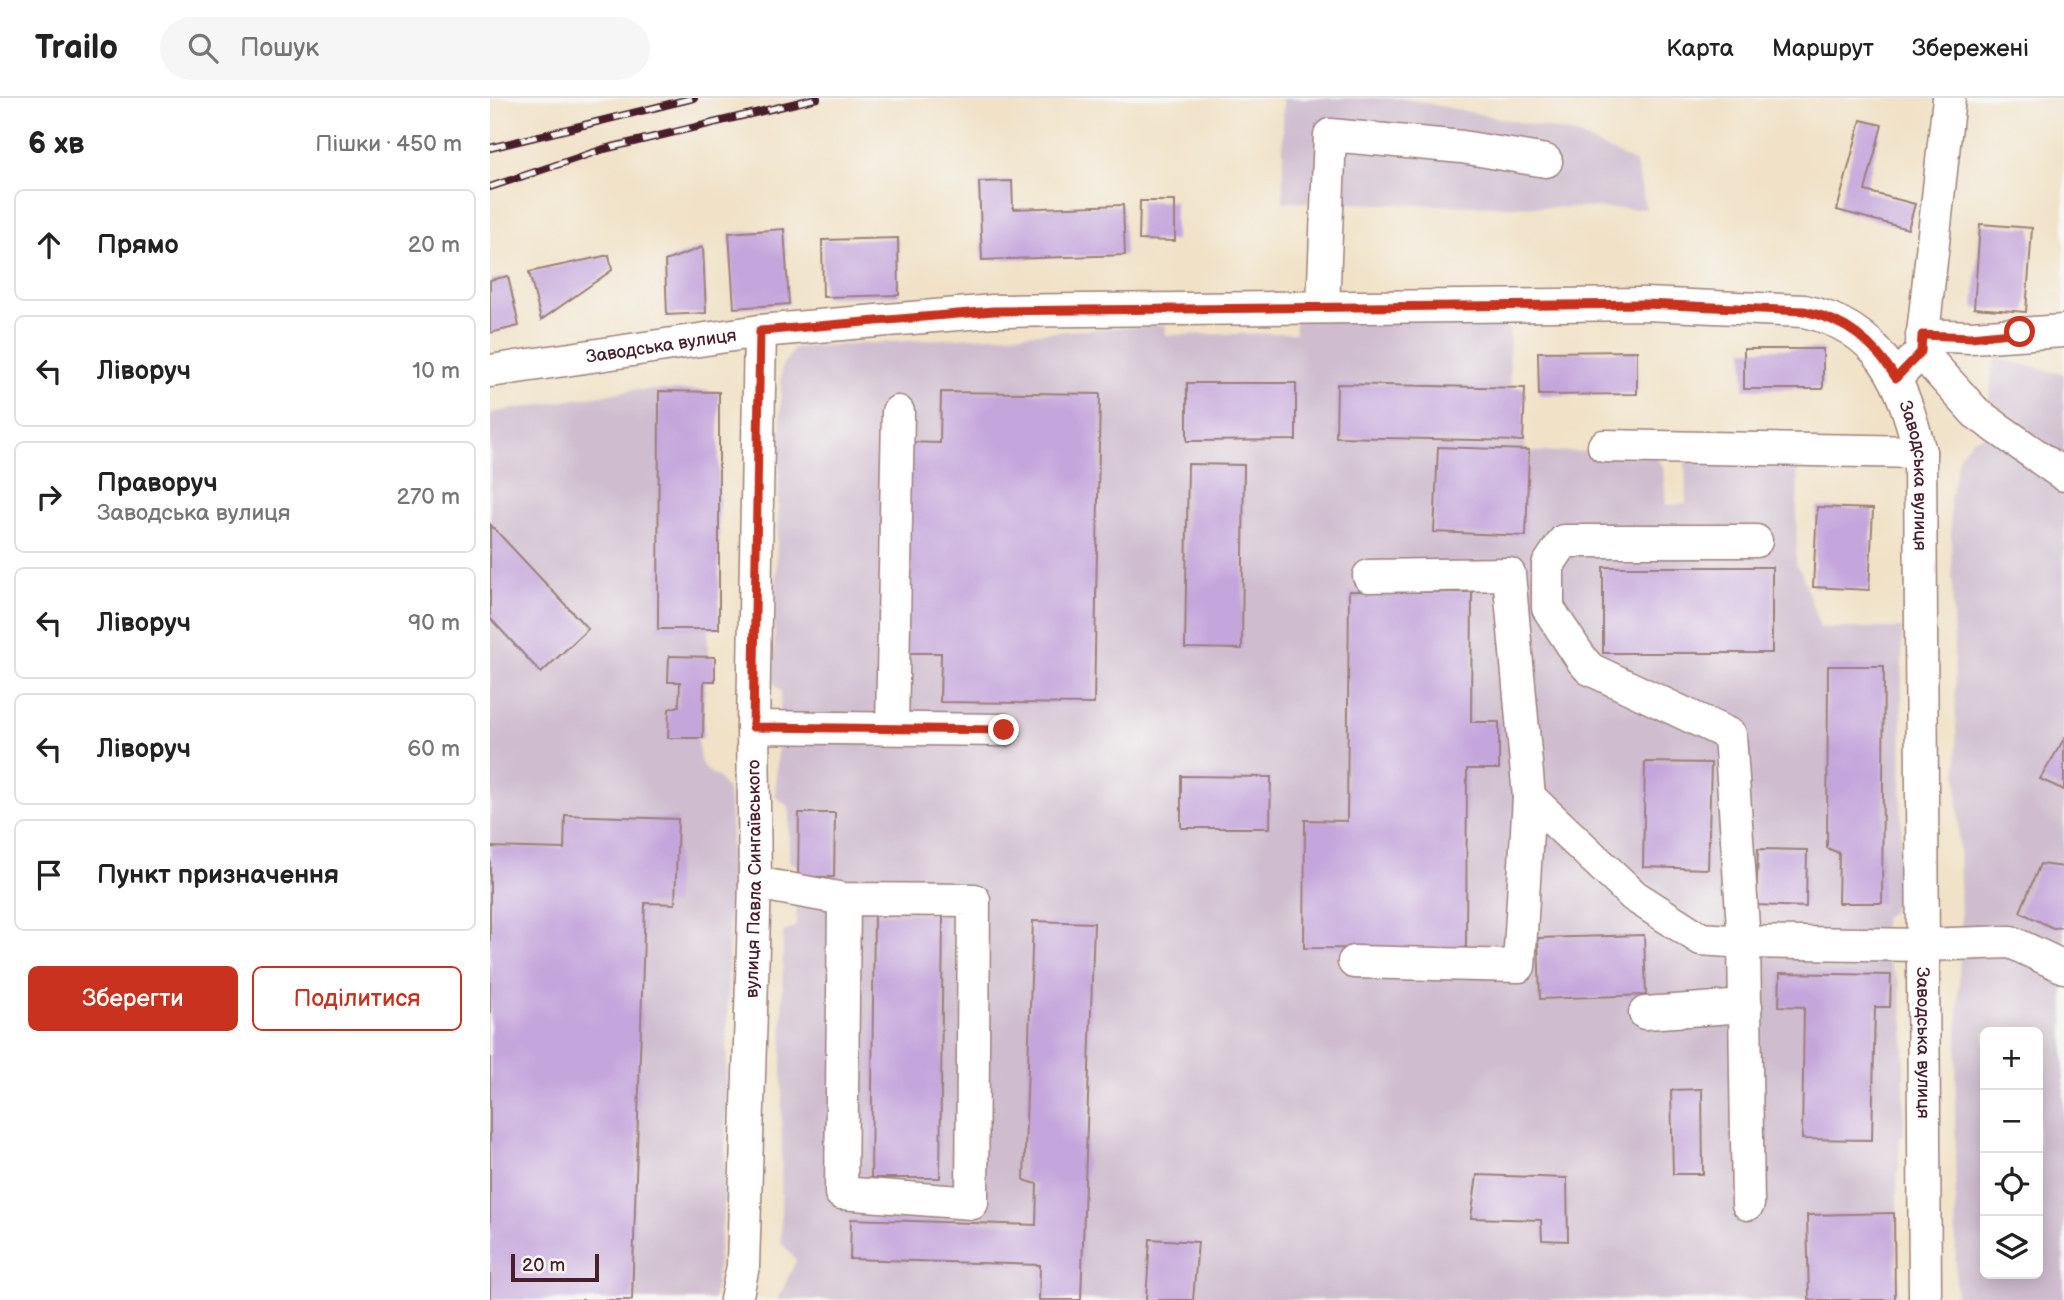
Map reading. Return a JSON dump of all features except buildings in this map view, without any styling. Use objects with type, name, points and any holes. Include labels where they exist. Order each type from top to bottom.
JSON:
[{"type":"street","points":[[1896,378],[1922,344],[1949,98]]},
{"type":"street","points":[[1323,307],[1330,135],[1462,148],[1546,161]]},
{"type":"street","name":"Заводська вулиця","points":[[490,371],[760,331],[993,311],[1645,304],[1804,311],[1823,315],[1858,333],[1872,345],[1896,378],[1910,414],[1920,452],[1925,1300]]},
{"type":"street","name":"вулиця Павла Сингаївського","points":[[736,1300],[743,1266],[755,883],[753,727],[760,331]]},
{"type":"street","points":[[1922,344],[1971,337],[2064,331]]},
{"type":"street","points":[[1922,344],[1976,413],[2064,475]]},
{"type":"street","points":[[892,728],[898,412]]},
{"type":"street","points":[[1604,446],[1920,452]]},
{"type":"street","points":[[1748,1204],[1744,942],[1730,735],[1590,669],[1548,608],[1548,565],[1564,541],[1756,541]]},
{"type":"street","points":[[1354,962],[1519,966],[1529,797],[1509,574],[1369,576]]},
{"type":"street","points":[[753,727],[1004,730]]},
{"type":"street","points":[[1529,797],[1634,896],[1701,939],[1923,945],[2011,943],[2064,967]]},
{"type":"street","points":[[755,883],[844,900],[974,900],[972,1203],[841,1193],[844,900]]},
{"type":"street","points":[[1645,1013],[1746,1006]]},
{"type":"shaded area","points":[[1283,98],[1401,98],[1572,133],[1636,163],[1646,209],[1283,202]]},
{"type":"shaded area","points":[[1509,316],[1510,380],[1527,452],[1649,451],[1663,466],[1666,505],[1686,504],[1685,454],[1798,453],[1796,566],[1801,571],[1820,628],[1902,628],[1901,877],[1898,897],[1892,911],[1883,918],[1885,958],[1899,981],[1904,1026],[1904,1136],[1900,1136],[1897,1191],[1898,1300],[778,1300],[796,1260],[781,1242],[783,933],[796,926],[798,866],[789,861],[789,807],[775,796],[781,692],[773,682],[782,366],[795,348],[1166,325],[1166,335],[1295,333],[1295,317]]},
{"type":"shaded area","points":[[1996,358],[2064,374],[2064,1300],[1956,1300],[1955,1107],[1961,922],[1950,499],[1959,455],[1973,439],[1986,435],[1992,371]]},
{"type":"shaded area","points":[[632,390],[709,390],[708,522],[711,523],[707,678],[697,726],[700,761],[705,769],[719,778],[728,792],[731,820],[724,1202],[715,1289],[713,1300],[490,1300],[490,413]]},
{"type":"railway","points":[[490,148],[694,98]]},
{"type":"railway","points":[[490,187],[604,149],[817,98]]},
{"type":"route","points":[[1004,730],[753,727],[760,331],[993,311],[1645,304],[1804,311],[1823,315],[1858,333],[1872,345],[1896,378],[1921,352],[1922,335],[1971,337],[2020,332]]}]
